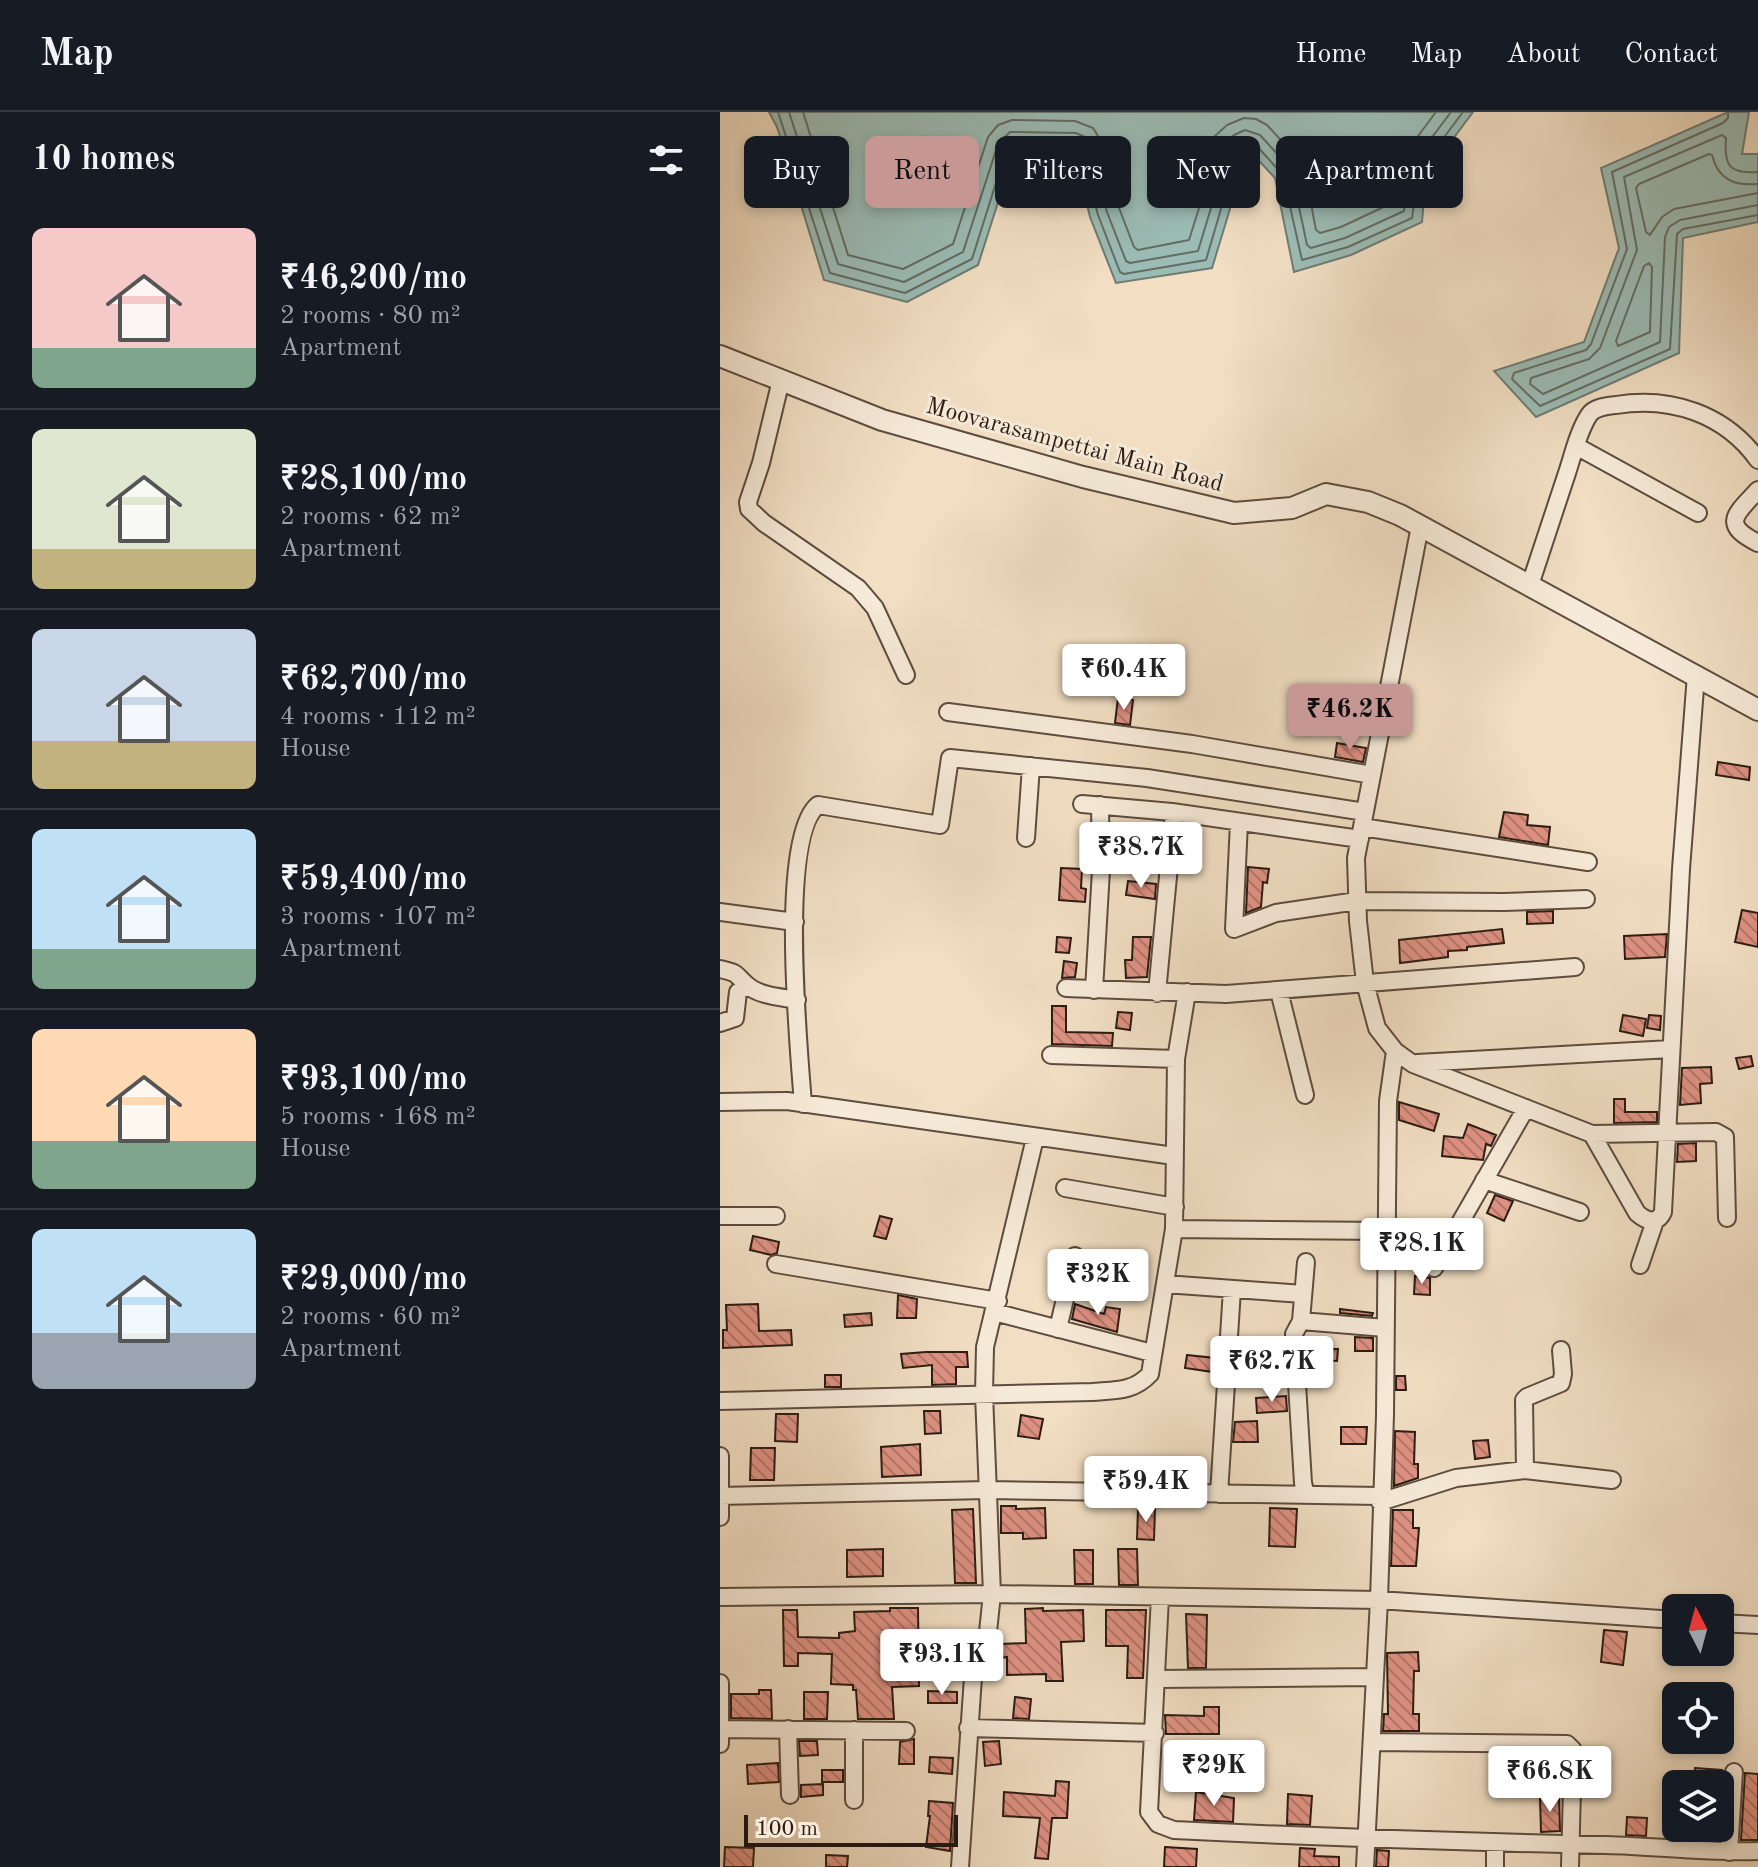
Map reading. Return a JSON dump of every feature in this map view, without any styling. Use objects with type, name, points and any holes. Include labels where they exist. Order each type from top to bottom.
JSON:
[{"type":"street","name":"Moovarasampettai Main Road","points":[[720,356],[882,420],[1083,477],[1234,513],[1292,508],[1326,494],[1368,502],[1420,526],[1758,710]]},
{"type":"street","points":[[781,380],[748,502],[749,509],[764,523],[858,588],[875,608],[906,675]]},
{"type":"street","points":[[1530,585],[1576,446],[1589,413],[1596,409],[1652,401],[1671,403],[1711,420],[1758,460]]},
{"type":"street","points":[[1576,446],[1698,513]]},
{"type":"street","points":[[1758,490],[1739,510],[1736,526],[1739,534],[1758,543]]},
{"type":"street","points":[[1420,526],[1356,858],[1365,983],[1377,1028],[1395,1051],[1413,1064],[1592,1134],[1716,1132],[1725,1137],[1727,1218]]},
{"type":"street","points":[[1592,1134],[1637,1213],[1645,1220],[1661,1218],[1696,675]]},
{"type":"street","points":[[948,712],[1192,744],[1372,775]]},
{"type":"street","points":[[803,1104],[795,922],[797,870],[804,824],[810,811],[818,805],[940,825],[950,758],[1147,778],[1362,826],[1588,862]]},
{"type":"street","points":[[1026,838],[1031,766]]},
{"type":"street","points":[[1082,804],[1239,822],[1362,826]]},
{"type":"street","points":[[1094,990],[1101,870],[1100,805]]},
{"type":"street","points":[[1157,993],[1174,813]]},
{"type":"street","points":[[1239,822],[1234,929],[1276,913],[1357,901],[1586,899]]},
{"type":"street","points":[[720,912],[795,922]]},
{"type":"street","points":[[1066,988],[1226,994],[1575,967]]},
{"type":"street","points":[[720,969],[738,973],[747,985],[766,994],[797,1000]]},
{"type":"street","points":[[720,1023],[735,1018],[738,992],[747,985]]},
{"type":"street","points":[[1279,991],[1305,1095]]},
{"type":"street","points":[[720,1401],[1129,1389],[1140,1384],[1150,1374],[1174,1229],[1176,1059],[1187,992]]},
{"type":"street","points":[[1413,1064],[1671,1049]]},
{"type":"street","points":[[1365,1867],[1385,1415],[1388,1101],[1395,1051]]},
{"type":"street","points":[[1051,1055],[1176,1059]]},
{"type":"street","points":[[720,1102],[787,1101],[1174,1156]]},
{"type":"street","points":[[1434,1268],[1526,1108]]},
{"type":"street","points":[[960,1867],[973,1677],[985,1660],[992,1594],[985,1347],[1035,1138]]},
{"type":"street","points":[[1484,1180],[1580,1212]]},
{"type":"street","points":[[1065,1188],[1175,1207]]},
{"type":"street","points":[[720,1216],[776,1216]]},
{"type":"street","points":[[1640,1265],[1655,1221]]},
{"type":"street","points":[[1174,1229],[1387,1231]]},
{"type":"street","points":[[1058,1329],[1075,1256]]},
{"type":"street","points":[[1306,1262],[1301,1321],[1294,1334],[1306,1495]]},
{"type":"street","points":[[776,1264],[996,1307],[1058,1329],[1152,1353]]},
{"type":"street","points":[[1165,1284],[1303,1294]]},
{"type":"street","points":[[1219,1494],[1232,1289]]},
{"type":"street","points":[[1301,1321],[1385,1328]]},
{"type":"street","points":[[1525,1470],[1524,1400],[1561,1383],[1561,1350]]},
{"type":"street","points":[[720,1456],[720,1517]]},
{"type":"street","points":[[720,1496],[987,1490],[1380,1499],[1456,1478],[1525,1470],[1612,1480]]},
{"type":"street","points":[[720,1597],[992,1594],[1379,1600],[1662,1619]]},
{"type":"street","points":[[1160,1597],[1149,1812],[1158,1824],[1174,1830],[1367,1839],[1758,1851]]},
{"type":"street","points":[[1734,1624],[1758,1625]]},
{"type":"street","points":[[1157,1679],[1375,1677]]},
{"type":"street","points":[[720,1683],[721,1736],[788,1729],[906,1731]]},
{"type":"street","points":[[968,1728],[1155,1733]]},
{"type":"street","points":[[788,1729],[790,1795]]},
{"type":"street","points":[[854,1730],[854,1800]]},
{"type":"street","points":[[1372,1742],[1567,1744],[1573,1750],[1570,1867]]},
{"type":"street","points":[[1495,1842],[1495,1867]]},
{"type":"street","points":[[1729,1852],[1730,1842]]},
{"type":"water","points":[[769,112],[1473,112],[1455,136],[1276,136],[1276,183],[1260,162],[1260,136],[1147,136],[1147,208],[1230,209],[1212,268],[1116,283],[1088,208],[1131,208],[1131,136],[995,136],[996,208],[978,265],[907,302],[824,280],[802,208],[849,208],[849,136],[780,136]]},
{"type":"water","points":[[1728,112],[1749,112],[1742,154],[1758,154],[1758,222],[1683,238],[1679,353],[1536,417],[1494,371],[1584,342],[1619,248],[1601,168]]},
{"type":"water","points":[[1281,208],[1423,208],[1422,222],[1351,255],[1294,272]]},
{"type":"building","points":[[1118,698],[1133,700],[1130,725],[1115,723]]},
{"type":"building","points":[[1337,743],[1366,748],[1363,762],[1335,757]]},
{"type":"building","points":[[1718,762],[1750,767],[1749,780],[1716,775]]},
{"type":"building","points":[[1504,812],[1528,815],[1527,825],[1550,827],[1548,845],[1499,837]]},
{"type":"building","points":[[1248,867],[1269,869],[1267,883],[1263,882],[1261,907],[1246,913]]},
{"type":"building","points":[[1061,868],[1082,869],[1081,888],[1086,889],[1085,902],[1059,900]]},
{"type":"building","points":[[1128,881],[1156,884],[1155,899],[1126,895]]},
{"type":"building","points":[[1742,910],[1758,913],[1758,947],[1735,942]]},
{"type":"building","points":[[1553,911],[1553,923],[1527,924],[1527,912]]},
{"type":"building","points":[[1502,929],[1504,943],[1448,951],[1448,957],[1400,963],[1399,940]]},
{"type":"building","points":[[1667,934],[1665,957],[1625,959],[1624,936]]},
{"type":"building","points":[[1057,937],[1071,938],[1069,953],[1056,952]]},
{"type":"building","points":[[1133,937],[1151,937],[1147,977],[1126,978],[1125,960],[1132,960]]},
{"type":"building","points":[[1064,961],[1077,963],[1075,977],[1062,978]]},
{"type":"building","points":[[1052,1006],[1066,1006],[1066,1032],[1113,1033],[1112,1046],[1052,1044]]},
{"type":"building","points":[[1118,1012],[1132,1013],[1130,1030],[1116,1028]]},
{"type":"building","points":[[1623,1015],[1646,1019],[1643,1036],[1620,1031]]},
{"type":"building","points":[[1649,1015],[1661,1016],[1660,1030],[1647,1028]]},
{"type":"building","points":[[1751,1056],[1753,1066],[1739,1069],[1736,1058]]},
{"type":"building","points":[[1711,1067],[1712,1083],[1700,1084],[1701,1103],[1680,1105],[1682,1068]]},
{"type":"building","points":[[1614,1099],[1625,1099],[1625,1112],[1657,1112],[1657,1122],[1614,1123]]},
{"type":"building","points":[[1399,1102],[1439,1114],[1434,1131],[1399,1120]]},
{"type":"building","points":[[1468,1124],[1496,1135],[1491,1146],[1486,1144],[1483,1160],[1442,1156],[1444,1136],[1463,1138]]},
{"type":"building","points":[[1696,1143],[1696,1161],[1677,1162],[1678,1144]]},
{"type":"building","points":[[1495,1195],[1513,1201],[1504,1221],[1487,1213]]},
{"type":"building","points":[[880,1216],[892,1219],[886,1239],[874,1236]]},
{"type":"building","points":[[753,1236],[779,1242],[777,1253],[771,1255],[750,1250]]},
{"type":"building","points":[[1415,1276],[1430,1278],[1430,1295],[1414,1294]]},
{"type":"building","points":[[898,1295],[917,1299],[916,1318],[897,1318]]},
{"type":"building","points":[[758,1304],[759,1331],[791,1330],[792,1345],[723,1348],[723,1330],[727,1330],[726,1305]]},
{"type":"building","points":[[1075,1304],[1104,1314],[1106,1307],[1120,1309],[1117,1332],[1072,1319]]},
{"type":"building","points":[[1340,1309],[1373,1313],[1372,1316],[1340,1313]]},
{"type":"building","points":[[871,1313],[872,1325],[845,1327],[844,1315]]},
{"type":"building","points":[[1355,1337],[1373,1338],[1373,1351],[1355,1351]]},
{"type":"building","points":[[1264,1338],[1283,1340],[1284,1352],[1263,1351]]},
{"type":"building","points":[[1323,1349],[1338,1349],[1337,1361],[1322,1360]]},
{"type":"building","points":[[967,1352],[968,1367],[956,1367],[956,1384],[932,1385],[932,1365],[903,1368],[901,1354]]},
{"type":"building","points":[[1187,1355],[1215,1358],[1213,1372],[1185,1368]]},
{"type":"building","points":[[825,1375],[841,1375],[841,1387],[825,1387]]},
{"type":"building","points":[[1396,1376],[1405,1376],[1406,1390],[1396,1390]]},
{"type":"building","points":[[1286,1396],[1287,1411],[1257,1413],[1256,1398]]},
{"type":"building","points":[[924,1411],[940,1411],[941,1433],[925,1434]]},
{"type":"building","points":[[776,1414],[798,1414],[797,1442],[775,1441]]},
{"type":"building","points":[[1021,1415],[1043,1419],[1039,1439],[1018,1436]]},
{"type":"building","points":[[1257,1421],[1258,1442],[1233,1442],[1235,1422]]},
{"type":"building","points":[[1341,1427],[1367,1427],[1366,1444],[1341,1444]]},
{"type":"building","points":[[1395,1431],[1415,1432],[1414,1464],[1418,1464],[1418,1478],[1394,1486]]},
{"type":"building","points":[[1488,1440],[1490,1457],[1475,1459],[1473,1441]]},
{"type":"building","points":[[920,1444],[921,1475],[882,1477],[881,1447]]},
{"type":"building","points":[[751,1448],[775,1448],[774,1480],[750,1480]]},
{"type":"building","points":[[1001,1506],[1045,1508],[1046,1538],[1023,1539],[1023,1533],[1001,1533]]},
{"type":"building","points":[[1138,1508],[1155,1508],[1154,1540],[1137,1539]]},
{"type":"building","points":[[1270,1508],[1297,1509],[1295,1547],[1269,1546]]},
{"type":"building","points":[[973,1509],[976,1583],[955,1583],[952,1510]]},
{"type":"building","points":[[1393,1510],[1413,1510],[1413,1528],[1419,1528],[1416,1566],[1391,1566]]},
{"type":"building","points":[[883,1549],[883,1576],[847,1577],[847,1550]]},
{"type":"building","points":[[1118,1549],[1137,1549],[1138,1585],[1119,1585]]},
{"type":"building","points":[[1074,1550],[1093,1550],[1093,1584],[1075,1584]]},
{"type":"building","points":[[890,1608],[918,1608],[919,1686],[892,1687],[894,1719],[858,1719],[853,1685],[831,1684],[832,1654],[798,1653],[798,1666],[784,1666],[783,1610],[797,1610],[798,1637],[839,1638],[839,1633],[855,1631],[854,1612],[890,1611]]},
{"type":"building","points":[[1043,1608],[1043,1611],[1083,1610],[1084,1641],[1061,1642],[1063,1681],[1046,1681],[1046,1674],[1007,1675],[1007,1657],[1001,1658],[1001,1644],[1026,1643],[1025,1609]]},
{"type":"building","points":[[1106,1610],[1146,1610],[1143,1678],[1127,1678],[1128,1646],[1106,1646]]},
{"type":"building","points":[[1186,1614],[1207,1615],[1206,1668],[1188,1668]]},
{"type":"building","points":[[1604,1630],[1627,1632],[1623,1665],[1601,1662]]},
{"type":"building","points":[[1418,1652],[1419,1671],[1414,1671],[1413,1714],[1419,1714],[1419,1731],[1383,1731],[1384,1714],[1388,1714],[1387,1653]]},
{"type":"building","points":[[759,1690],[771,1690],[772,1719],[731,1718],[731,1694],[759,1694]]},
{"type":"building","points":[[928,1691],[957,1692],[957,1703],[928,1703]]},
{"type":"building","points":[[804,1692],[828,1692],[827,1719],[804,1719]]},
{"type":"building","points":[[1015,1697],[1031,1699],[1029,1719],[1013,1718]]},
{"type":"building","points":[[1204,1707],[1219,1707],[1219,1734],[1166,1734],[1165,1715],[1204,1716]]},
{"type":"building","points":[[914,1739],[914,1764],[899,1764],[900,1742]]},
{"type":"building","points":[[799,1741],[817,1741],[818,1755],[800,1756]]},
{"type":"building","points":[[999,1741],[1001,1764],[985,1766],[983,1742]]},
{"type":"building","points":[[1521,1756],[1523,1788],[1502,1790],[1500,1758]]},
{"type":"building","points":[[930,1757],[953,1758],[952,1774],[929,1772]]},
{"type":"building","points":[[778,1763],[779,1782],[748,1784],[747,1765]]},
{"type":"building","points":[[822,1770],[843,1770],[843,1782],[822,1782]]},
{"type":"building","points":[[1745,1773],[1758,1774],[1758,1840],[1741,1840]]},
{"type":"building","points":[[1056,1781],[1069,1782],[1067,1818],[1052,1818],[1048,1859],[1035,1858],[1040,1818],[1003,1816],[1004,1792],[1055,1796]]},
{"type":"building","points":[[823,1784],[823,1795],[801,1797],[801,1785]]},
{"type":"building","points":[[1196,1792],[1234,1798],[1233,1822],[1194,1820]]},
{"type":"building","points":[[1288,1794],[1312,1796],[1310,1825],[1287,1824]]},
{"type":"building","points":[[1559,1795],[1560,1831],[1541,1832],[1540,1796]]},
{"type":"building","points":[[929,1801],[953,1803],[950,1851],[926,1847]]},
{"type":"building","points":[[1627,1817],[1647,1818],[1646,1836],[1626,1835]]},
{"type":"building","points":[[725,1847],[754,1848],[753,1867],[724,1867]]},
{"type":"building","points":[[1165,1847],[1197,1849],[1196,1867],[1164,1867]]},
{"type":"building","points":[[1300,1848],[1315,1849],[1314,1856],[1339,1857],[1339,1867],[1299,1867]]},
{"type":"building","points":[[1377,1850],[1389,1851],[1388,1867],[1376,1867]]},
{"type":"building","points":[[826,1855],[848,1856],[847,1867],[826,1867]]}]
